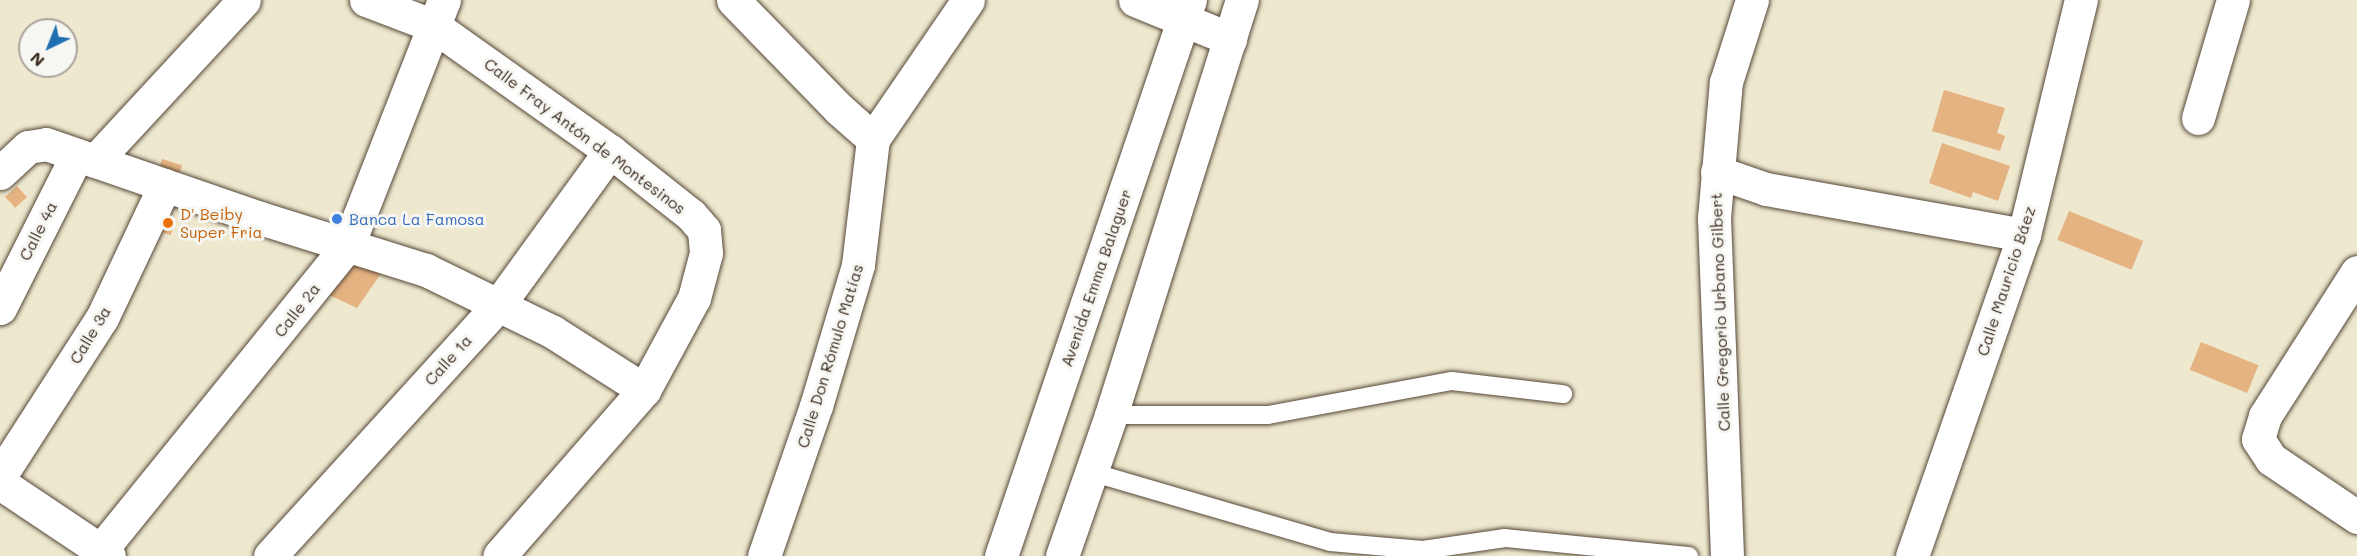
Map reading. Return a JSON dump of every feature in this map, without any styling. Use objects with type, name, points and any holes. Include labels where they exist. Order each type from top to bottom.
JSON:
[{"type":"street","name":"Calle 4a","points":[[0,308],[86,158],[244,0]]},
{"type":"street","name":"Calle Fray Antón de Montesinos","points":[[366,0],[439,13],[692,215],[704,230],[706,253],[694,298],[644,390],[499,556]]},
{"type":"street","points":[[733,0],[839,109],[873,139]]},
{"type":"street","name":"Calle Don Rómulo Matías","points":[[764,556],[816,406],[858,266],[873,139],[968,0]]},
{"type":"street","points":[[1135,0],[1186,11],[1230,39]]},
{"type":"street","points":[[1062,556],[1111,415],[1242,0]]},
{"type":"street","name":"Calle Gregorio Urbano Gilbert","points":[[1727,556],[1714,218],[1726,82],[1752,0]]},
{"type":"street","name":"Calle Mauricio Báez","points":[[1912,556],[2024,235],[2080,0]]},
{"type":"street","points":[[2198,118],[2233,0]]},
{"type":"street","name":"Avenida Emma Balaguer","points":[[1001,556],[1186,11]]},
{"type":"street","name":"Calle 2a","points":[[102,554],[348,245],[439,13]]},
{"type":"street","points":[[0,173],[28,147],[46,144],[426,270],[553,332],[644,390]]},
{"type":"street","name":"Calle 1a","points":[[270,556],[499,304],[610,151]]},
{"type":"street","points":[[1717,172],[1766,189],[2024,235]]},
{"type":"street","name":"Calle 3a","points":[[0,476],[102,318],[165,185]]},
{"type":"street","points":[[2357,272],[2265,416],[2258,439],[2271,459],[2357,517]]},
{"type":"street","points":[[0,483],[102,554]]},
{"type":"lane","points":[[1111,415],[1268,415],[1452,381],[1563,393]]},
{"type":"lane","points":[[1091,472],[1330,542],[1423,550],[1505,538],[1689,556]]},
{"type":"building","points":[[1944,90],[2005,108],[1997,133],[2005,136],[2000,151],[1932,131]]},
{"type":"building","points":[[1942,143],[2010,166],[1998,201],[1973,192],[1971,198],[1929,183]]},
{"type":"building","points":[[162,159],[182,165],[178,179],[158,172]]},
{"type":"building","points":[[17,186],[27,197],[15,208],[5,197]]},
{"type":"building","name":"Banca La Famosa","points":[[334,211],[344,215],[340,226],[330,222]]},
{"type":"building","points":[[2069,211],[2143,241],[2132,270],[2057,240]]},
{"type":"building","points":[[164,218],[175,222],[170,235],[159,231]]},
{"type":"building","points":[[351,261],[382,272],[357,308],[327,294]]},
{"type":"building","points":[[2201,342],[2258,365],[2247,393],[2190,370]]},
{"type":"place","name":"Banca La Famosa","points":[[337,219]]},
{"type":"place","name":"D' Beiby Super Fria","points":[[168,223]]}]
